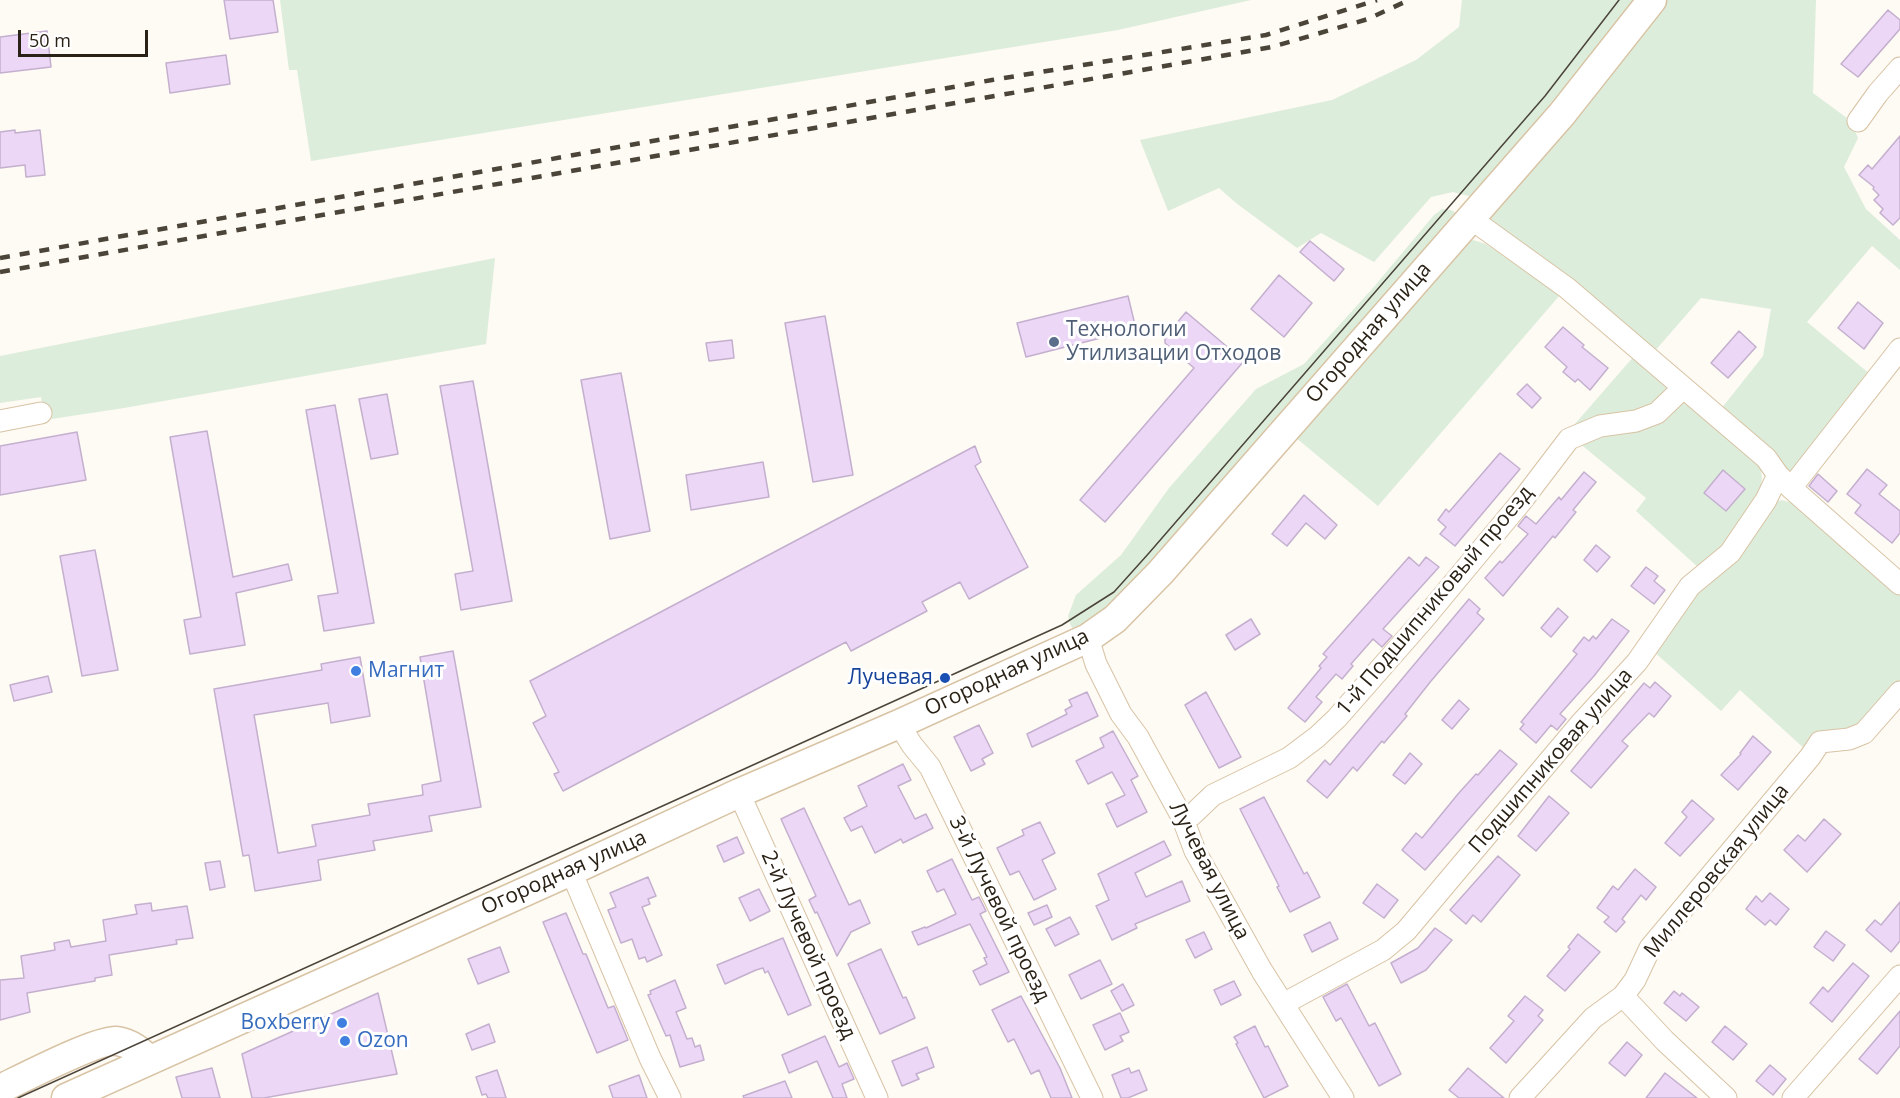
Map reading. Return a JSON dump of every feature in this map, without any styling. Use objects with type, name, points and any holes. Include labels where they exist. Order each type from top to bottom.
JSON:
[{"type":"street","name":"Огородная улица","points":[[66,1098],[739,793],[899,724],[1088,638],[1115,619],[1160,573],[1562,114],[1652,0]]},
{"type":"street","points":[[1858,121],[1900,68]]},
{"type":"street","points":[[1470,218],[1567,288],[1766,458],[1785,482],[1900,584]]},
{"type":"street","name":"Подшипниковая улица","points":[[1283,1004],[1383,950],[1406,931],[1582,722],[1637,662],[1690,586],[1730,553],[1766,500],[1785,482],[1900,349]]},
{"type":"street","name":"1-й Подшипниковый проезд","points":[[1182,819],[1192,815],[1213,795],[1289,758],[1337,718],[1423,620],[1521,502],[1569,439],[1600,426],[1636,421],[1658,413],[1683,388]]},
{"type":"street","points":[[0,421],[41,413]]},
{"type":"street","name":"Лучевая улица","points":[[1088,638],[1096,664],[1121,714],[1138,737],[1182,819],[1195,851],[1262,971],[1343,1098]]},
{"type":"street","name":"Миллеровская улица","points":[[1520,1098],[1593,1018],[1623,996],[1635,980],[1650,948],[1810,757],[1820,742],[1849,740],[1864,733],[1900,692]]},
{"type":"street","name":"3-й Лучевой проезд","points":[[899,724],[912,745],[930,766],[1092,1098]]},
{"type":"street","name":"2-й Лучевой проезд","points":[[739,793],[877,1098]]},
{"type":"street","points":[[571,871],[650,1058],[670,1098]]},
{"type":"street","points":[[1792,1098],[1900,976]]},
{"type":"street","points":[[1623,996],[1665,1041],[1726,1098]]},
{"type":"street","points":[[0,1089],[87,1048],[115,1040],[132,1045],[149,1060]]},
{"type":"green space","points":[[280,0],[1251,0],[1118,30],[311,161],[297,70],[289,70]]},
{"type":"green space","points":[[1462,0],[1642,0],[1476,198],[1453,192],[1431,197],[1374,262],[1321,233],[1297,248],[1219,188],[1168,211],[1140,140],[1332,100],[1416,60],[1459,27]]},
{"type":"green space","points":[[1666,0],[1816,0],[1813,93],[1851,121],[1858,138],[1844,167],[1866,209],[1900,240],[1900,270],[1872,246],[1807,322],[1870,374],[1790,477],[1721,409],[1763,356],[1771,309],[1701,298],[1654,352],[1498,228],[1490,219],[1493,208],[1569,120]]},
{"type":"green space","points":[[1442,209],[1451,210],[1460,215],[1153,568],[1082,628],[1073,629],[1068,616],[1076,595],[1121,555],[1169,488],[1256,389],[1304,364],[1372,289],[1434,215]]},
{"type":"green space","points":[[1473,240],[1486,244],[1560,295],[1378,506],[1295,437],[1463,243]]},
{"type":"green space","points":[[495,258],[486,344],[45,420],[41,397],[0,403],[0,356]]},
{"type":"green space","points":[[1635,355],[1760,462],[1762,479],[1759,497],[1727,547],[1700,569],[1636,511],[1646,498],[1567,433]]},
{"type":"green space","points":[[1781,500],[1798,504],[1900,590],[1900,685],[1872,717],[1807,751],[1740,690],[1721,711],[1653,651],[1665,630],[1770,505]]},
{"type":"building","points":[[224,0],[273,0],[278,32],[230,39]]},
{"type":"building","points":[[1888,10],[1900,20],[1900,29],[1858,77],[1841,64]]},
{"type":"building","points":[[47,31],[51,67],[0,73],[0,37]]},
{"type":"building","points":[[226,55],[230,84],[170,93],[166,63]]},
{"type":"building","points":[[15,130],[15,133],[40,130],[45,175],[26,177],[25,165],[0,168],[0,132]]},
{"type":"building","points":[[1900,136],[1900,218],[1893,225],[1880,213],[1883,209],[1874,200],[1879,195],[1873,189],[1874,187],[1859,175],[1868,165],[1872,169]]},
{"type":"building","points":[[1310,241],[1344,269],[1334,281],[1300,252]]},
{"type":"building","points":[[1279,275],[1312,303],[1284,337],[1251,309]]},
{"type":"building","points":[[1128,296],[1136,329],[1026,357],[1017,323]]},
{"type":"building","points":[[1858,302],[1883,323],[1864,349],[1838,328]]},
{"type":"building","points":[[1186,312],[1244,361],[1105,522],[1080,500],[1194,368],[1165,343],[1165,337]]},
{"type":"building","points":[[825,316],[853,475],[813,482],[785,323]]},
{"type":"building","points":[[1563,327],[1584,345],[1582,347],[1608,368],[1590,390],[1578,379],[1575,382],[1563,372],[1567,367],[1545,347]]},
{"type":"building","points":[[1739,331],[1756,347],[1728,378],[1711,363]]},
{"type":"building","points":[[732,340],[734,358],[709,361],[706,343]]},
{"type":"building","points":[[621,373],[650,531],[610,539],[581,380]]},
{"type":"building","points":[[473,381],[512,601],[461,610],[455,574],[473,571],[440,386]]},
{"type":"building","points":[[1527,384],[1541,398],[1532,408],[1517,394]]},
{"type":"building","points":[[387,394],[398,454],[371,459],[359,399]]},
{"type":"building","points":[[335,405],[374,623],[324,631],[318,596],[338,593],[306,410]]},
{"type":"building","points":[[207,431],[233,577],[288,564],[292,580],[236,593],[245,645],[190,654],[184,620],[201,617],[170,437]]},
{"type":"building","points":[[77,432],[86,480],[0,495],[0,446]]},
{"type":"building","points":[[975,446],[981,462],[975,466],[1028,567],[969,599],[960,582],[922,602],[927,611],[851,651],[846,642],[563,791],[554,774],[559,772],[533,723],[546,716],[530,681]]},
{"type":"building","points":[[1500,453],[1520,469],[1455,546],[1440,534],[1446,527],[1438,520],[1446,509],[1449,512]]},
{"type":"building","points":[[763,462],[769,497],[691,510],[686,475]]},
{"type":"building","points":[[1867,469],[1887,485],[1879,494],[1900,511],[1900,533],[1892,543],[1855,513],[1861,505],[1847,494]]},
{"type":"building","points":[[1723,470],[1745,489],[1726,511],[1704,493]]},
{"type":"building","points":[[1584,472],[1596,482],[1573,510],[1576,512],[1555,538],[1553,536],[1503,596],[1485,578],[1528,534],[1518,526],[1526,516],[1536,524],[1559,497],[1561,500]]},
{"type":"building","points":[[1818,474],[1837,491],[1828,502],[1809,486]]},
{"type":"building","points":[[1304,495],[1337,525],[1325,539],[1306,523],[1287,546],[1272,534]]},
{"type":"building","points":[[1596,545],[1610,557],[1597,572],[1584,560]]},
{"type":"building","points":[[95,550],[118,670],[82,676],[60,556]]},
{"type":"building","points":[[1409,557],[1419,566],[1426,557],[1439,567],[1383,629],[1392,636],[1382,647],[1373,639],[1351,664],[1353,666],[1342,679],[1336,674],[1316,697],[1322,702],[1305,722],[1288,708],[1321,668],[1319,666],[1327,657],[1323,654]]},
{"type":"building","points":[[1646,567],[1658,576],[1654,581],[1665,590],[1654,604],[1631,586]]},
{"type":"building","points":[[1469,599],[1480,609],[1477,613],[1484,619],[1431,681],[1405,714],[1407,716],[1384,743],[1382,741],[1357,771],[1353,767],[1327,798],[1307,781],[1325,760],[1330,765]]},
{"type":"building","points":[[1558,608],[1568,617],[1551,637],[1541,628]]},
{"type":"building","points":[[1251,619],[1260,634],[1235,650],[1226,635]]},
{"type":"building","points":[[1612,619],[1629,631],[1594,676],[1560,714],[1566,719],[1557,730],[1551,725],[1536,743],[1520,729],[1524,724],[1521,722],[1577,654],[1573,651],[1584,637],[1589,641],[1593,636],[1596,639]]},
{"type":"building","points":[[453,651],[481,807],[429,816],[432,831],[373,841],[375,850],[318,860],[321,880],[255,891],[249,855],[243,856],[214,689],[322,670],[321,664],[360,657],[370,716],[331,723],[328,703],[254,715],[278,853],[316,846],[312,825],[370,815],[368,804],[423,795],[422,785],[441,781],[420,657]]},
{"type":"building","points":[[48,676],[52,692],[14,701],[10,685]]},
{"type":"building","points":[[1655,682],[1671,696],[1654,717],[1649,713],[1622,741],[1628,746],[1591,788],[1571,771],[1644,683],[1650,688]]},
{"type":"building","points":[[1087,692],[1098,716],[1032,747],[1027,734],[1067,714],[1065,710],[1072,706],[1069,700]]},
{"type":"building","points":[[1206,692],[1241,757],[1219,768],[1185,705]]},
{"type":"building","points":[[1459,700],[1469,709],[1452,729],[1442,720]]},
{"type":"building","points":[[979,725],[993,753],[982,759],[985,764],[971,771],[954,737]]},
{"type":"building","points":[[1113,731],[1138,776],[1131,780],[1147,812],[1117,827],[1106,804],[1125,795],[1112,772],[1088,784],[1076,761],[1104,747],[1100,738]]},
{"type":"building","points":[[1753,736],[1771,752],[1738,790],[1721,775],[1741,754]]},
{"type":"building","points":[[1500,750],[1517,764],[1425,870],[1402,850],[1416,833],[1422,838],[1458,794]]},
{"type":"building","points":[[1410,753],[1422,764],[1405,784],[1393,775]]},
{"type":"building","points":[[903,764],[911,780],[898,786],[915,819],[926,814],[933,828],[903,843],[901,839],[875,853],[862,826],[851,831],[844,818],[867,806],[858,786]]},
{"type":"building","points":[[1549,796],[1569,813],[1536,851],[1518,836]]},
{"type":"building","points":[[1264,797],[1304,874],[1307,872],[1320,897],[1290,912],[1240,809]]},
{"type":"building","points":[[1692,800],[1714,819],[1680,856],[1665,843],[1687,817],[1682,812]]},
{"type":"building","points":[[804,808],[849,905],[860,900],[870,923],[851,932],[837,956],[809,900],[816,896],[781,819]]},
{"type":"building","points":[[1824,819],[1841,834],[1807,872],[1784,850],[1798,835],[1805,841]]},
{"type":"building","points":[[1040,822],[1055,853],[1042,860],[1056,889],[1034,900],[1019,871],[1010,875],[997,848],[1024,835],[1022,830]]},
{"type":"building","points":[[737,837],[744,853],[724,862],[717,846]]},
{"type":"building","points":[[1164,841],[1171,855],[1135,873],[1146,897],[1182,881],[1190,901],[1135,924],[1137,928],[1112,940],[1096,906],[1109,900],[1098,874]]},
{"type":"building","points":[[1498,856],[1520,875],[1481,922],[1473,915],[1466,924],[1450,910]]},
{"type":"building","points":[[952,859],[972,900],[979,897],[986,911],[980,914],[1009,972],[980,985],[973,971],[987,964],[984,958],[987,957],[970,924],[918,945],[912,932],[956,914],[944,889],[937,892],[927,871]]},
{"type":"building","points":[[220,861],[225,887],[210,890],[205,863]]},
{"type":"building","points":[[1635,869],[1656,887],[1646,900],[1641,895],[1622,919],[1625,922],[1616,932],[1604,922],[1609,917],[1597,908],[1613,886],[1618,890]]},
{"type":"building","points":[[648,877],[656,896],[648,899],[650,904],[642,907],[662,955],[647,962],[645,957],[639,959],[632,939],[621,943],[608,910],[616,907],[610,893]]},
{"type":"building","points":[[1377,884],[1398,900],[1384,918],[1363,903]]},
{"type":"building","points":[[759,889],[770,911],[750,921],[739,898]]},
{"type":"building","points":[[1770,893],[1789,909],[1776,925],[1770,920],[1765,925],[1746,909],[1756,896],[1762,902]]},
{"type":"building","points":[[1900,902],[1900,941],[1891,952],[1866,930],[1875,920],[1881,925]]},
{"type":"building","points":[[151,903],[152,911],[187,906],[193,938],[176,940],[177,944],[109,955],[112,975],[95,978],[95,981],[27,993],[30,1012],[0,1020],[0,980],[24,978],[21,956],[55,950],[54,943],[69,940],[71,947],[106,941],[103,920],[137,914],[135,905]]},
{"type":"building","points":[[1047,905],[1052,917],[1034,925],[1028,913]]},
{"type":"building","points":[[566,913],[608,1008],[614,1006],[628,1040],[597,1053],[543,922]]},
{"type":"building","points":[[1070,917],[1079,934],[1055,946],[1046,929]]},
{"type":"building","points":[[1330,922],[1338,939],[1312,952],[1304,935]]},
{"type":"building","points":[[1435,928],[1452,940],[1426,970],[1401,983],[1391,963],[1418,948]]},
{"type":"building","points":[[1826,931],[1845,945],[1833,961],[1814,947]]},
{"type":"building","points":[[1204,932],[1212,949],[1195,958],[1186,940]]},
{"type":"building","points":[[1578,934],[1600,952],[1565,991],[1547,976],[1570,949],[1568,947]]},
{"type":"building","points":[[783,938],[811,1005],[788,1015],[768,971],[765,973],[763,968],[756,970],[725,984],[717,965]]},
{"type":"building","points":[[500,947],[509,972],[478,984],[468,959]]},
{"type":"building","points":[[881,949],[903,998],[906,997],[915,1018],[880,1034],[848,964]]},
{"type":"building","points":[[1100,960],[1112,984],[1081,999],[1069,975]]},
{"type":"building","points":[[1853,963],[1869,976],[1832,1022],[1810,1003],[1823,987],[1828,992]]},
{"type":"building","points":[[675,980],[686,1008],[676,1012],[687,1039],[692,1038],[695,1047],[700,1045],[704,1060],[680,1067],[670,1035],[666,1036],[648,995],[651,994],[650,991]]},
{"type":"building","points":[[1234,981],[1241,995],[1221,1005],[1214,990]]},
{"type":"building","points":[[1123,984],[1134,1005],[1122,1011],[1111,991]]},
{"type":"building","points":[[1347,984],[1369,1026],[1375,1023],[1401,1074],[1379,1086],[1341,1018],[1336,1021],[1323,997]]},
{"type":"building","points":[[1674,991],[1680,996],[1682,993],[1699,1007],[1686,1021],[1664,1003]]},
{"type":"building","points":[[378,993],[397,1074],[264,1098],[252,1098],[242,1054]]},
{"type":"building","points":[[1021,996],[1060,1068],[1072,1098],[1051,1098],[1039,1070],[1031,1074],[1014,1039],[1008,1042],[992,1010]]},
{"type":"building","points":[[1525,996],[1543,1010],[1538,1016],[1543,1020],[1506,1063],[1490,1048],[1514,1021],[1508,1016]]},
{"type":"building","points":[[1900,1011],[1900,1046],[1877,1074],[1859,1059]]},
{"type":"building","points":[[1120,1013],[1129,1032],[1120,1036],[1123,1041],[1105,1050],[1093,1025]]},
{"type":"building","points":[[489,1024],[495,1042],[472,1050],[466,1034]]},
{"type":"building","points":[[1255,1026],[1288,1086],[1264,1098],[1234,1037]]},
{"type":"building","points":[[1725,1026],[1747,1044],[1733,1060],[1712,1042]]},
{"type":"building","points":[[825,1036],[839,1067],[847,1063],[854,1079],[842,1084],[847,1098],[833,1098],[817,1061],[789,1073],[782,1055]]},
{"type":"building","points":[[1627,1042],[1642,1055],[1625,1076],[1609,1063]]},
{"type":"building","points":[[927,1047],[934,1067],[916,1074],[919,1079],[902,1086],[892,1061]]},
{"type":"building","points":[[1770,1065],[1786,1079],[1773,1095],[1756,1081]]},
{"type":"building","points":[[212,1068],[220,1098],[182,1098],[176,1077]]},
{"type":"building","points":[[1129,1068],[1131,1073],[1139,1070],[1147,1090],[1128,1098],[1121,1098],[1112,1075]]},
{"type":"building","points":[[1468,1068],[1504,1098],[1459,1098],[1449,1090]]},
{"type":"building","points":[[497,1070],[506,1098],[488,1098],[486,1094],[482,1095],[476,1077]]},
{"type":"building","points":[[1665,1073],[1697,1098],[1646,1098]]},
{"type":"building","points":[[639,1075],[647,1098],[613,1098],[609,1086]]},
{"type":"building","points":[[785,1081],[792,1098],[744,1098],[743,1096]]},
{"type":"tram line","points":[[18,1098],[1062,625],[1114,592],[1545,96],[1619,0]]},
{"type":"railway","points":[[0,258],[992,80],[1266,35],[1377,0]]},
{"type":"railway","points":[[0,272],[1272,47],[1368,19],[1409,0]]},
{"type":"place","name":"Технологии Утилизации Отходов","points":[[1054,342]]},
{"type":"place","name":"Магнит","points":[[356,671]]},
{"type":"place","name":"Лучевая","points":[[945,678]]},
{"type":"place","name":"Boxberry","points":[[342,1023]]},
{"type":"place","name":"Ozon","points":[[345,1041]]}]
